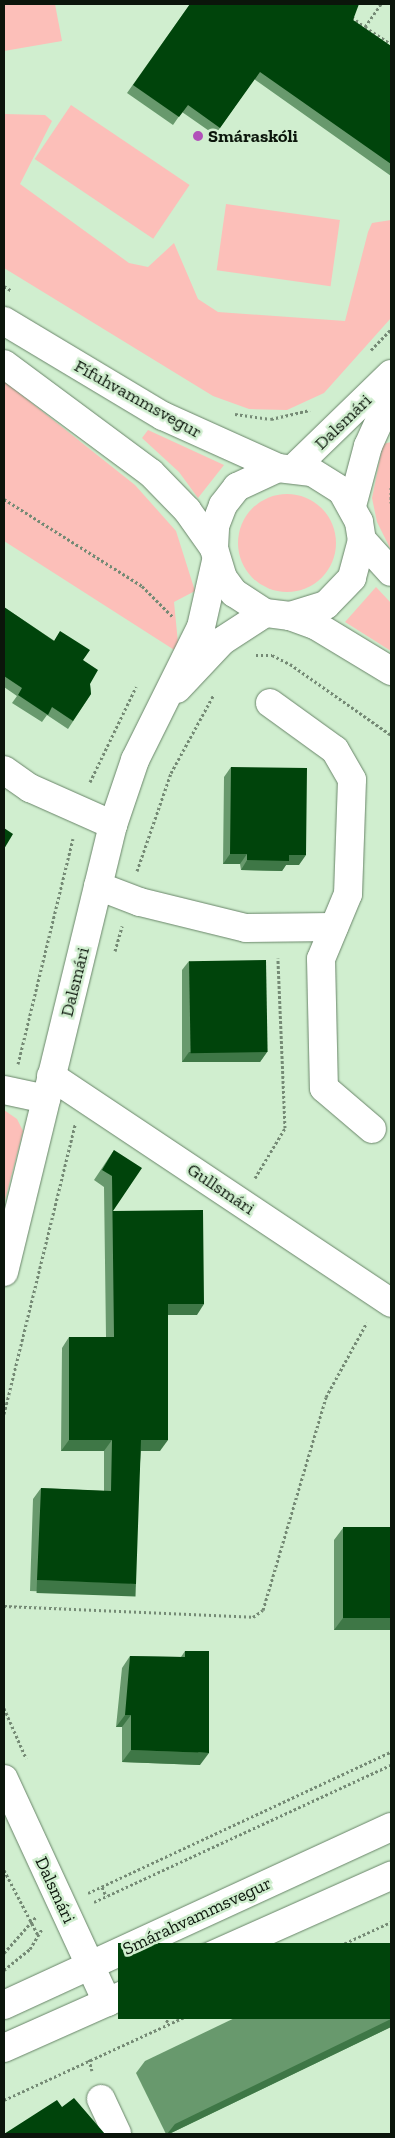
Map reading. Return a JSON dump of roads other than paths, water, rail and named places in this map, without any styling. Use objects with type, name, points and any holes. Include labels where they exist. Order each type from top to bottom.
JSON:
[{"type":"street","name":"Fífuhvammsvegur","points":[[4,320],[163,416],[286,468]]},
{"type":"street","points":[[4,364],[151,473],[187,510],[215,554],[234,593],[277,614],[315,625],[391,671]]},
{"type":"street","name":"Dalsmári","points":[[286,468],[391,374]]},
{"type":"street","name":"Dalsmári","points":[[352,506],[363,461],[391,395]]},
{"type":"street","points":[[215,554],[215,526],[228,499],[256,475],[286,468],[328,480],[352,506],[362,540],[391,572]]},
{"type":"street","points":[[277,614],[326,605],[341,593],[356,568],[362,540]]},
{"type":"street","name":"Dalsmári","points":[[4,1272],[112,826],[135,760],[201,627],[215,554]]},
{"type":"street","name":"Dalsmári","points":[[166,698],[222,641],[277,614]]},
{"type":"street","points":[[270,703],[336,750],[352,780],[348,894],[321,959],[324,1088],[372,1129]]},
{"type":"street","points":[[4,770],[30,788],[112,826]]},
{"type":"street","points":[[98,886],[129,898],[246,928],[334,927]]},
{"type":"street","points":[[7,1091],[48,1088]]},
{"type":"street","name":"Gullsmári","points":[[48,1088],[239,1201],[386,1299]]},
{"type":"street","name":"Dalsmári","points":[[4,1779],[107,2002]]},
{"type":"street","name":"Smárahvammsvegur","points":[[4,2005],[391,1827]]},
{"type":"street","points":[[4,2048],[391,1876]]},
{"type":"street","points":[[100,2098],[117,2134]]},
{"type":"place","name":"Smáraskóli","points":[[198,136]]}]
